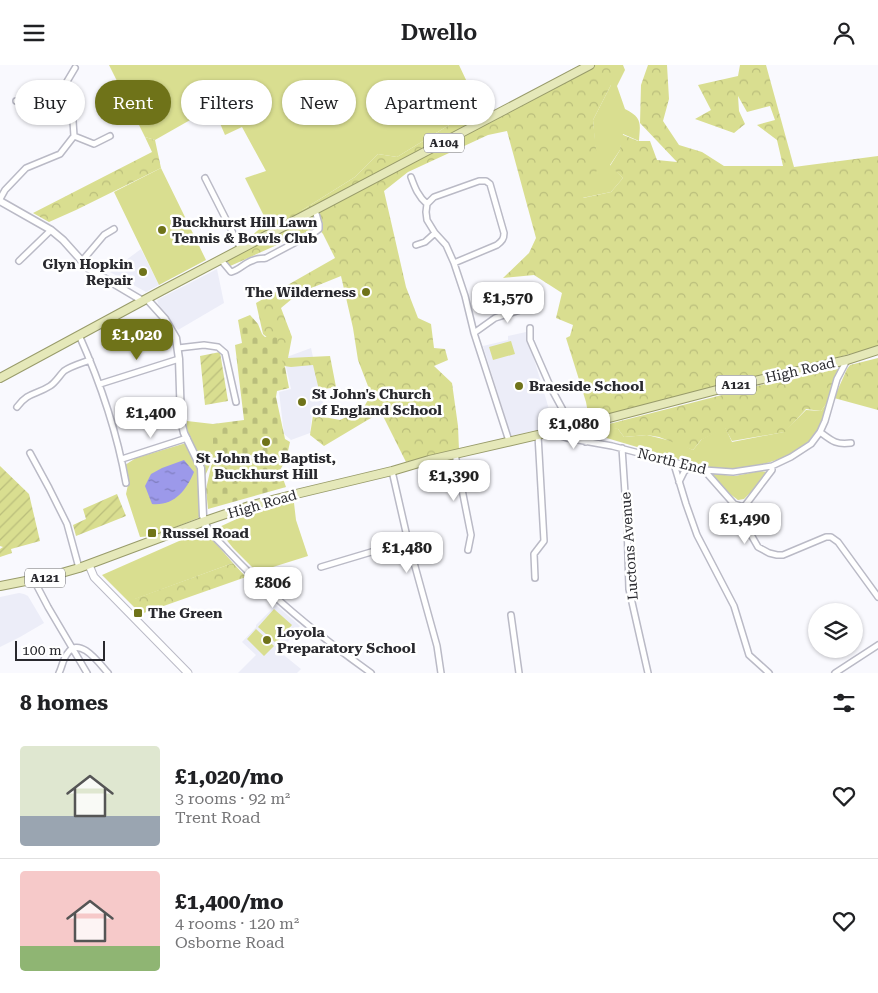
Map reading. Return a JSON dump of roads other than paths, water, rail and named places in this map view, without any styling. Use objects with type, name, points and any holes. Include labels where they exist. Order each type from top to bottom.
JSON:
[{"type":"main road","name":"A104","points":[[0,377],[590,65]]},
{"type":"main road","name":"High Road","points":[[0,586],[36,580],[89,565],[205,521],[287,496],[392,471],[429,460],[582,425],[732,386],[847,360],[878,350]]},
{"type":"main road","points":[[89,565],[94,577],[188,673]]},
{"type":"street","points":[[68,80],[75,68]]},
{"type":"street","points":[[73,125],[74,136],[60,154],[26,168],[5,190],[0,200],[51,230],[89,269],[145,300],[164,319],[176,338],[179,359],[181,421],[184,433],[201,468],[202,508],[206,526],[251,575],[279,601],[336,648],[371,673]]},
{"type":"street","points":[[74,136],[94,144],[110,135]]},
{"type":"street","points":[[411,177],[416,192],[427,204]]},
{"type":"street","points":[[205,178],[241,249]]},
{"type":"street","points":[[454,263],[498,245],[502,241],[504,233],[490,184],[486,181],[480,181],[434,197],[427,204],[426,212],[427,220],[446,245],[454,263],[465,296],[474,333],[509,441]]},
{"type":"street","points":[[221,260],[231,272],[254,259],[266,259],[315,233],[319,229],[319,224],[315,211]]},
{"type":"street","points":[[82,261],[104,235],[114,229]]},
{"type":"street","points":[[19,261],[51,230]]},
{"type":"street","points":[[416,245],[425,242],[435,233]]},
{"type":"street","points":[[474,333],[495,318],[536,305]]},
{"type":"street","points":[[530,328],[530,340],[550,388],[564,411],[569,427]]},
{"type":"street","points":[[79,335],[100,384],[122,459],[126,483]]},
{"type":"street","points":[[178,348],[204,345],[218,347],[225,353],[236,402]]},
{"type":"street","points":[[17,407],[26,396],[42,390],[52,384],[68,369],[90,359]]},
{"type":"street","points":[[100,384],[179,359]]},
{"type":"street","name":"North End","points":[[554,431],[554,433],[567,438],[622,449],[704,470],[733,472],[772,466],[811,444],[820,432],[837,379],[847,360]]},
{"type":"street","points":[[582,425],[586,442]]},
{"type":"street","points":[[820,432],[832,441],[841,444],[851,443]]},
{"type":"street","points":[[535,578],[534,554],[544,541],[538,435]]},
{"type":"street","points":[[122,459],[187,438]]},
{"type":"street","name":"Luctons Avenue","points":[[622,449],[629,589],[648,673]]},
{"type":"street","points":[[30,453],[50,488],[67,524],[79,568]]},
{"type":"street","points":[[456,454],[471,535],[468,550]]},
{"type":"street","points":[[673,461],[697,535],[734,606],[749,655],[769,673]]},
{"type":"street","points":[[679,483],[684,472],[690,466]]},
{"type":"street","points":[[744,507],[772,470],[772,466]]},
{"type":"street","points":[[704,470],[734,504],[744,507]]},
{"type":"street","points":[[392,471],[408,541],[437,646],[441,673]]},
{"type":"street","points":[[744,507],[750,533],[758,547],[769,553],[783,555],[819,539],[832,537],[838,542],[878,597]]},
{"type":"street","points":[[321,567],[408,541]]},
{"type":"street","points":[[36,580],[40,593],[87,673]]},
{"type":"street","points":[[511,615],[519,673]]},
{"type":"street","points":[[835,673],[878,645]]},
{"type":"street","points":[[59,673],[67,654],[72,648],[78,647],[85,650],[108,673]]},
{"type":"water","points":[[184,460],[194,472],[183,491],[167,503],[152,504],[145,486],[151,474]]},
{"type":"place","name":"Buckhurst Hill Lawn Tennis & Bowls Club","points":[[162,230]]},
{"type":"place","name":"Glyn Hopkin Repair","points":[[143,272]]},
{"type":"place","name":"The Wilderness","points":[[366,292]]},
{"type":"place","name":"Braeside School","points":[[519,386]]},
{"type":"place","name":"St John's Church of England School","points":[[302,402]]},
{"type":"place","name":"St John the Baptist, Buckhurst Hill","points":[[266,442]]},
{"type":"place","name":"Russel Road","points":[[152,533]]},
{"type":"place","name":"The Green","points":[[138,613]]},
{"type":"place","name":"Loyola Preparatory School","points":[[267,640]]}]
